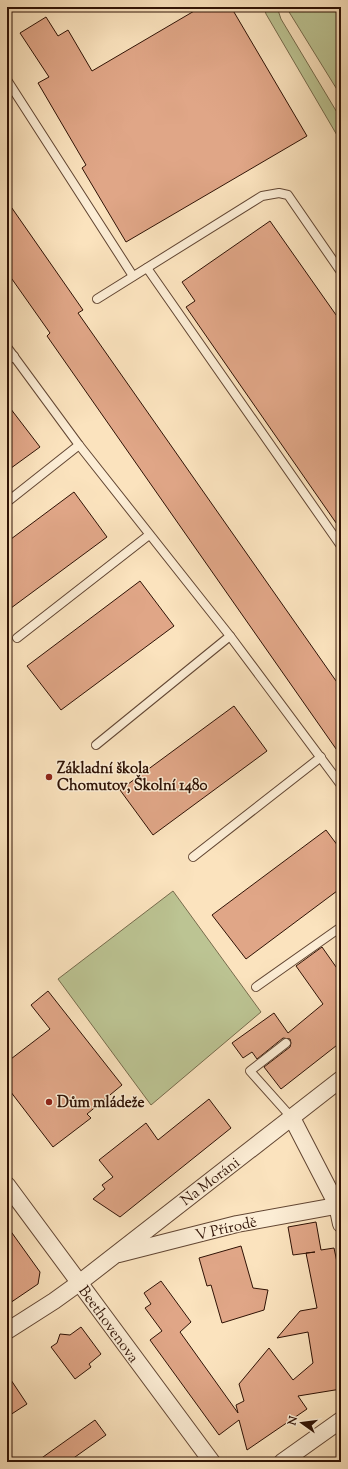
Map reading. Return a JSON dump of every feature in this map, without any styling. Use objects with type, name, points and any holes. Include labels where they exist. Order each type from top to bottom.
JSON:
[{"type":"street","name":"Na Moráni","points":[[7,1331],[79,1283],[111,1256],[341,1080]]},
{"type":"street","points":[[292,1118],[339,1205],[341,1224]]},
{"type":"street","name":"Beethovenova","points":[[7,1185],[212,1462]]},
{"type":"street","name":"V Přírodě","points":[[111,1256],[237,1224],[339,1205]]},
{"type":"street","points":[[282,1462],[341,1420]]},
{"type":"lane","points":[[7,80],[133,276]]},
{"type":"lane","points":[[97,299],[262,196],[279,193],[288,196],[341,272]]},
{"type":"lane","points":[[147,268],[341,546]]},
{"type":"lane","points":[[7,347],[10,358],[230,636],[341,785]]},
{"type":"lane","points":[[7,502],[79,445]]},
{"type":"lane","points":[[17,638],[149,534]]},
{"type":"lane","points":[[96,745],[230,636]]},
{"type":"lane","points":[[193,857],[321,757]]},
{"type":"lane","points":[[256,987],[341,927]]},
{"type":"lane","points":[[286,1043],[250,1071],[292,1118]]},
{"type":"green space","points":[[264,7],[277,7],[281,19],[341,119],[341,142],[266,14]]},
{"type":"green space","points":[[286,7],[341,7],[341,96]]},
{"type":"green space","points":[[173,891],[261,1012],[151,1105],[58,979]]},
{"type":"building","points":[[201,7],[231,7],[307,136],[126,242],[82,168],[86,165],[38,83],[49,77],[20,33],[46,17],[58,36],[68,30],[92,71]]},
{"type":"building","points":[[7,201],[83,310],[78,313],[341,688],[341,756],[47,336],[50,333],[7,272]]},
{"type":"building","points":[[270,221],[341,322],[341,530],[186,307],[195,301],[182,282]]},
{"type":"building","points":[[7,404],[40,447],[7,471]]},
{"type":"building","points":[[74,492],[107,537],[7,611],[7,542]]},
{"type":"building","points":[[140,581],[174,626],[61,710],[27,666]]},
{"type":"building","points":[[234,706],[267,751],[153,835],[120,790]]},
{"type":"building","points":[[326,830],[341,850],[341,888],[246,959],[212,915]]},
{"type":"building","points":[[322,947],[341,974],[341,1042],[281,1089],[264,1067],[290,1047],[290,1039],[283,1038],[257,1059],[252,1052],[243,1058],[232,1043],[274,1013],[288,1033],[323,1004],[296,966]]},
{"type":"building","points":[[48,991],[122,1085],[87,1114],[91,1118],[53,1147],[7,1087],[7,1062],[50,1029],[31,1005]]},
{"type":"building","points":[[209,1099],[231,1128],[120,1217],[93,1199],[105,1189],[102,1185],[113,1177],[99,1160],[146,1123],[158,1140]]},
{"type":"building","points":[[316,1222],[321,1250],[334,1248],[341,1281],[341,1389],[298,1396],[307,1409],[247,1450],[239,1420],[219,1435],[150,1340],[162,1331],[145,1308],[151,1304],[144,1293],[161,1281],[191,1322],[180,1332],[238,1413],[236,1405],[244,1401],[239,1384],[269,1348],[293,1380],[313,1363],[308,1332],[277,1338],[300,1311],[317,1308],[306,1253],[293,1255],[288,1227]]},
{"type":"building","points":[[7,1226],[40,1272],[38,1284],[7,1305]]},
{"type":"building","points":[[241,1246],[253,1288],[268,1290],[264,1310],[222,1323],[211,1285],[207,1286],[199,1258]]},
{"type":"building","points":[[81,1327],[101,1354],[89,1364],[91,1367],[75,1379],[51,1347],[57,1343],[60,1334],[70,1335]]},
{"type":"building","points":[[7,1374],[27,1404],[7,1417]]},
{"type":"building","points":[[95,1420],[106,1435],[68,1462],[36,1462]]},
{"type":"place","name":"Základní škola Chomutov, Školní 1480","points":[[49,777]]},
{"type":"place","name":"Dům mládeže","points":[[49,1102]]}]
